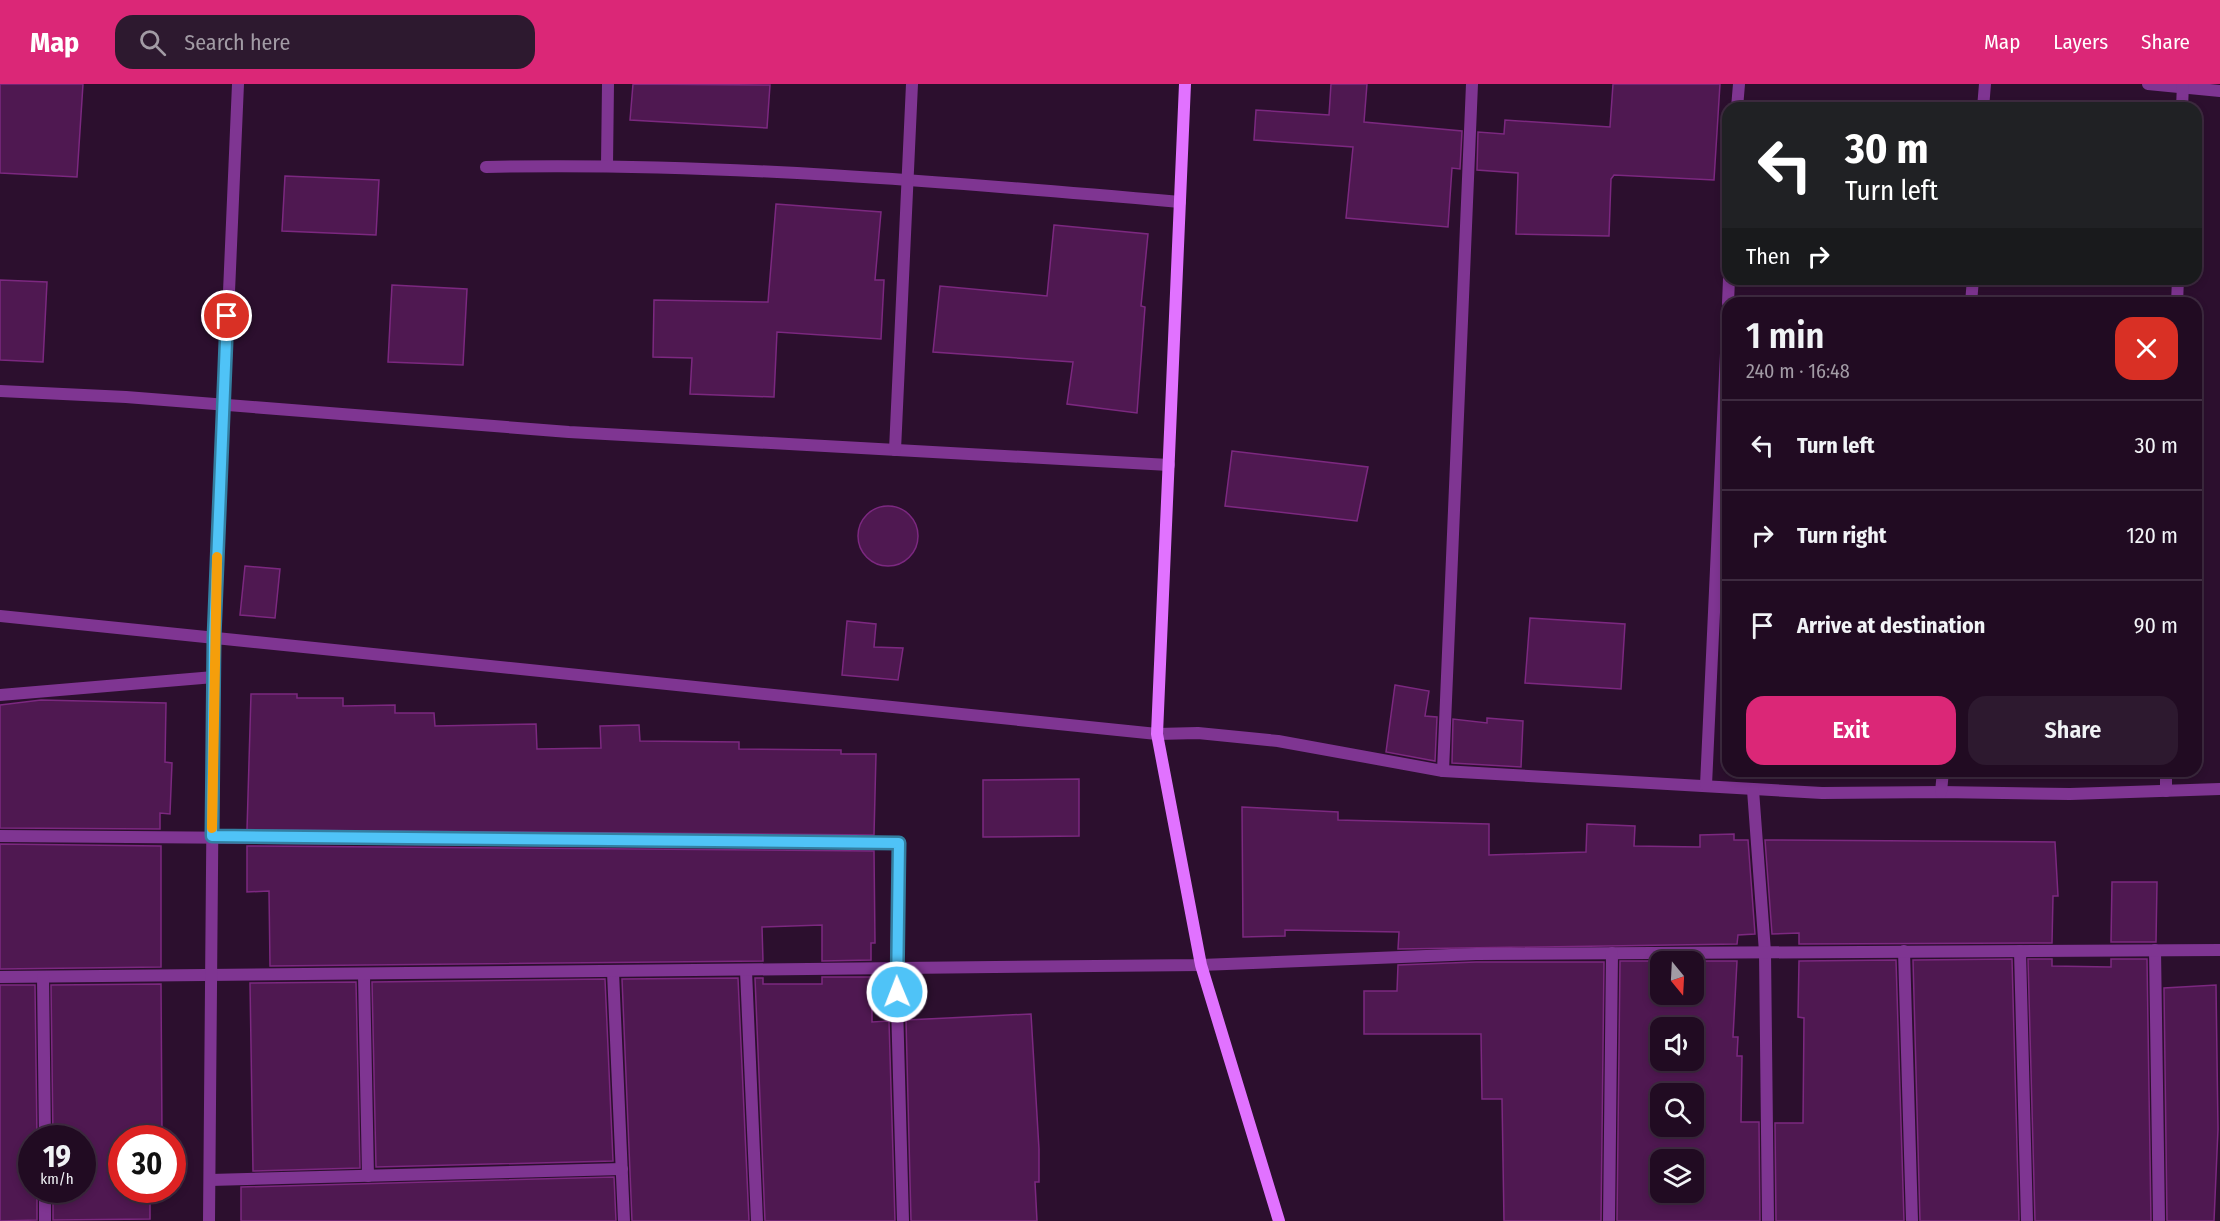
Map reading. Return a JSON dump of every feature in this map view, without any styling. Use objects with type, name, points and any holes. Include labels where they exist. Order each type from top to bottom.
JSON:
[{"type":"street","points":[[209,1221],[214,638],[238,84]]},
{"type":"street","points":[[607,165],[608,84]]},
{"type":"street","points":[[895,450],[912,84]]},
{"type":"street","points":[[1185,84],[1157,734],[1201,965],[1279,1221]]},
{"type":"street","points":[[1443,771],[1472,84]]},
{"type":"street","points":[[1737,102],[1738,84]]},
{"type":"street","points":[[1984,102],[1985,84]]},
{"type":"street","points":[[2148,84],[2220,91]]},
{"type":"street","points":[[2182,86],[2182,102]]},
{"type":"street","points":[[486,167],[607,165],[909,179],[1180,202]]},
{"type":"street","points":[[0,391],[224,404],[569,432],[1169,465]]},
{"type":"street","points":[[1706,785],[1722,440]]},
{"type":"street","points":[[0,616],[1157,734],[1198,733],[1278,741],[1443,771],[1822,793],[2070,794],[2220,789]]},
{"type":"street","points":[[0,695],[214,677]]},
{"type":"street","points":[[1941,792],[1942,777]]},
{"type":"street","points":[[2166,777],[2166,791]]},
{"type":"street","points":[[1753,790],[1765,952],[1768,1221]]},
{"type":"street","points":[[0,836],[899,843],[896,969],[903,1221]]},
{"type":"street","points":[[2155,950],[2159,1221]]},
{"type":"street","points":[[0,977],[1201,965],[1476,954],[2220,950]]},
{"type":"street","points":[[1904,951],[1912,1221]]},
{"type":"street","points":[[2020,951],[2027,1221]]},
{"type":"street","points":[[1609,1221],[1612,953]]},
{"type":"street","points":[[746,971],[757,1221]]},
{"type":"street","points":[[614,972],[624,1221]]},
{"type":"street","points":[[364,975],[368,1176]]},
{"type":"street","points":[[43,977],[45,1125]]},
{"type":"street","points":[[210,1180],[622,1169]]},
{"type":"street","points":[[45,1203],[45,1221]]},
{"type":"building","points":[[0,84],[83,84],[77,177],[0,173]]},
{"type":"building","points":[[633,84],[770,85],[767,128],[630,120]]},
{"type":"building","points":[[1331,84],[1367,84],[1364,122],[1462,131],[1460,169],[1452,168],[1448,227],[1346,218],[1353,147],[1254,140],[1256,110],[1329,115]]},
{"type":"building","points":[[1613,84],[1720,84],[1714,180],[1614,175],[1611,179],[1609,236],[1516,234],[1518,173],[1477,170],[1478,132],[1504,134],[1505,120],[1610,127]]},
{"type":"building","points":[[285,176],[379,180],[376,235],[282,231]]},
{"type":"building","points":[[776,204],[881,212],[875,280],[884,280],[881,339],[777,332],[774,397],[690,394],[692,358],[653,357],[654,300],[768,302]]},
{"type":"building","points":[[1054,225],[1148,234],[1141,306],[1145,307],[1137,413],[1067,404],[1073,362],[933,352],[940,286],[1047,296]]},
{"type":"building","points":[[0,280],[47,282],[43,362],[0,360]]},
{"type":"building","points":[[392,285],[467,289],[463,365],[388,362]]},
{"type":"building","points":[[1232,451],[1368,467],[1357,521],[1225,506]]},
{"type":"building","points":[[882,506],[894,506],[905,511],[913,519],[918,536],[916,548],[905,561],[894,566],[882,566],[871,561],[863,553],[858,542],[858,530],[863,519],[871,511]]},
{"type":"building","points":[[245,566],[280,569],[275,618],[240,615]]},
{"type":"building","points":[[1530,618],[1625,624],[1621,689],[1525,683]]},
{"type":"building","points":[[847,621],[876,624],[874,647],[903,648],[898,680],[842,675]]},
{"type":"building","points":[[1395,685],[1429,691],[1425,716],[1437,717],[1435,761],[1386,752]]},
{"type":"building","points":[[251,694],[297,694],[297,698],[343,698],[343,706],[395,705],[395,713],[434,713],[435,726],[536,724],[537,749],[601,748],[600,726],[639,725],[640,741],[739,742],[739,749],[841,750],[841,754],[876,754],[874,835],[247,830]]},
{"type":"building","points":[[41,700],[166,703],[165,762],[172,763],[170,814],[160,813],[160,829],[0,828],[0,705]]},
{"type":"building","points":[[1487,718],[1523,721],[1521,767],[1452,763],[1453,719],[1487,723]]},
{"type":"building","points":[[1079,779],[1079,836],[983,837],[983,780]]},
{"type":"building","points":[[1242,807],[1338,812],[1338,820],[1489,824],[1489,855],[1586,852],[1587,824],[1635,826],[1634,846],[1700,847],[1700,835],[1734,834],[1734,840],[1748,840],[1755,934],[1738,935],[1737,944],[1398,949],[1399,932],[1285,930],[1285,936],[1243,937]]},
{"type":"building","points":[[1765,840],[2055,842],[2058,896],[2053,896],[2052,943],[1799,944],[1799,933],[1772,934]]},
{"type":"building","points":[[0,844],[161,846],[161,967],[0,969]]},
{"type":"building","points":[[247,846],[874,851],[875,943],[871,943],[871,960],[822,961],[822,925],[762,927],[763,961],[270,966],[269,891],[247,892]]},
{"type":"building","points":[[2112,882],[2157,882],[2156,942],[2111,942]]},
{"type":"building","points":[[2012,959],[2019,1221],[1920,1221],[1913,960]]},
{"type":"building","points":[[2028,959],[2052,959],[2052,966],[2111,967],[2111,959],[2147,959],[2151,1221],[2035,1221]]},
{"type":"building","points":[[1896,960],[1904,1221],[1776,1221],[1775,1123],[1803,1123],[1804,1018],[1798,1017],[1799,961]]},
{"type":"building","points":[[1620,961],[1650,961],[1650,1005],[1704,1005],[1704,961],[1737,961],[1733,1037],[1738,1037],[1737,1056],[1742,1056],[1741,1122],[1759,1122],[1760,1221],[1617,1221]]},
{"type":"building","points":[[1476,962],[1604,962],[1601,1221],[1504,1221],[1502,1099],[1482,1099],[1481,1034],[1364,1034],[1364,991],[1397,991],[1398,965]]},
{"type":"building","points":[[822,977],[872,977],[872,1022],[889,1021],[895,1221],[765,1221],[755,978],[763,978],[763,984],[822,984]]},
{"type":"building","points":[[738,978],[749,1221],[632,1221],[622,979]]},
{"type":"building","points":[[605,979],[613,1161],[376,1167],[372,982]]},
{"type":"building","points":[[356,982],[360,1168],[253,1171],[250,983]]},
{"type":"building","points":[[161,984],[162,1125],[108,1125],[108,1203],[150,1203],[150,1219],[53,1220],[53,1203],[96,1203],[96,1125],[53,1125],[51,985]]},
{"type":"building","points":[[0,985],[35,985],[37,1125],[18,1125],[18,1203],[37,1203],[37,1220],[0,1221]]},
{"type":"building","points":[[2216,985],[2218,1129],[2214,1221],[2167,1221],[2164,988]]},
{"type":"building","points":[[1031,1014],[1039,1149],[1039,1182],[1035,1182],[1037,1221],[911,1221],[906,1020]]},
{"type":"building","points":[[614,1177],[616,1221],[241,1221],[241,1187]]},
{"type":"slow traffic","points":[[212,828],[217,557]]},
{"type":"route","points":[[227,316],[214,638],[212,836],[899,843],[897,992]]}]
